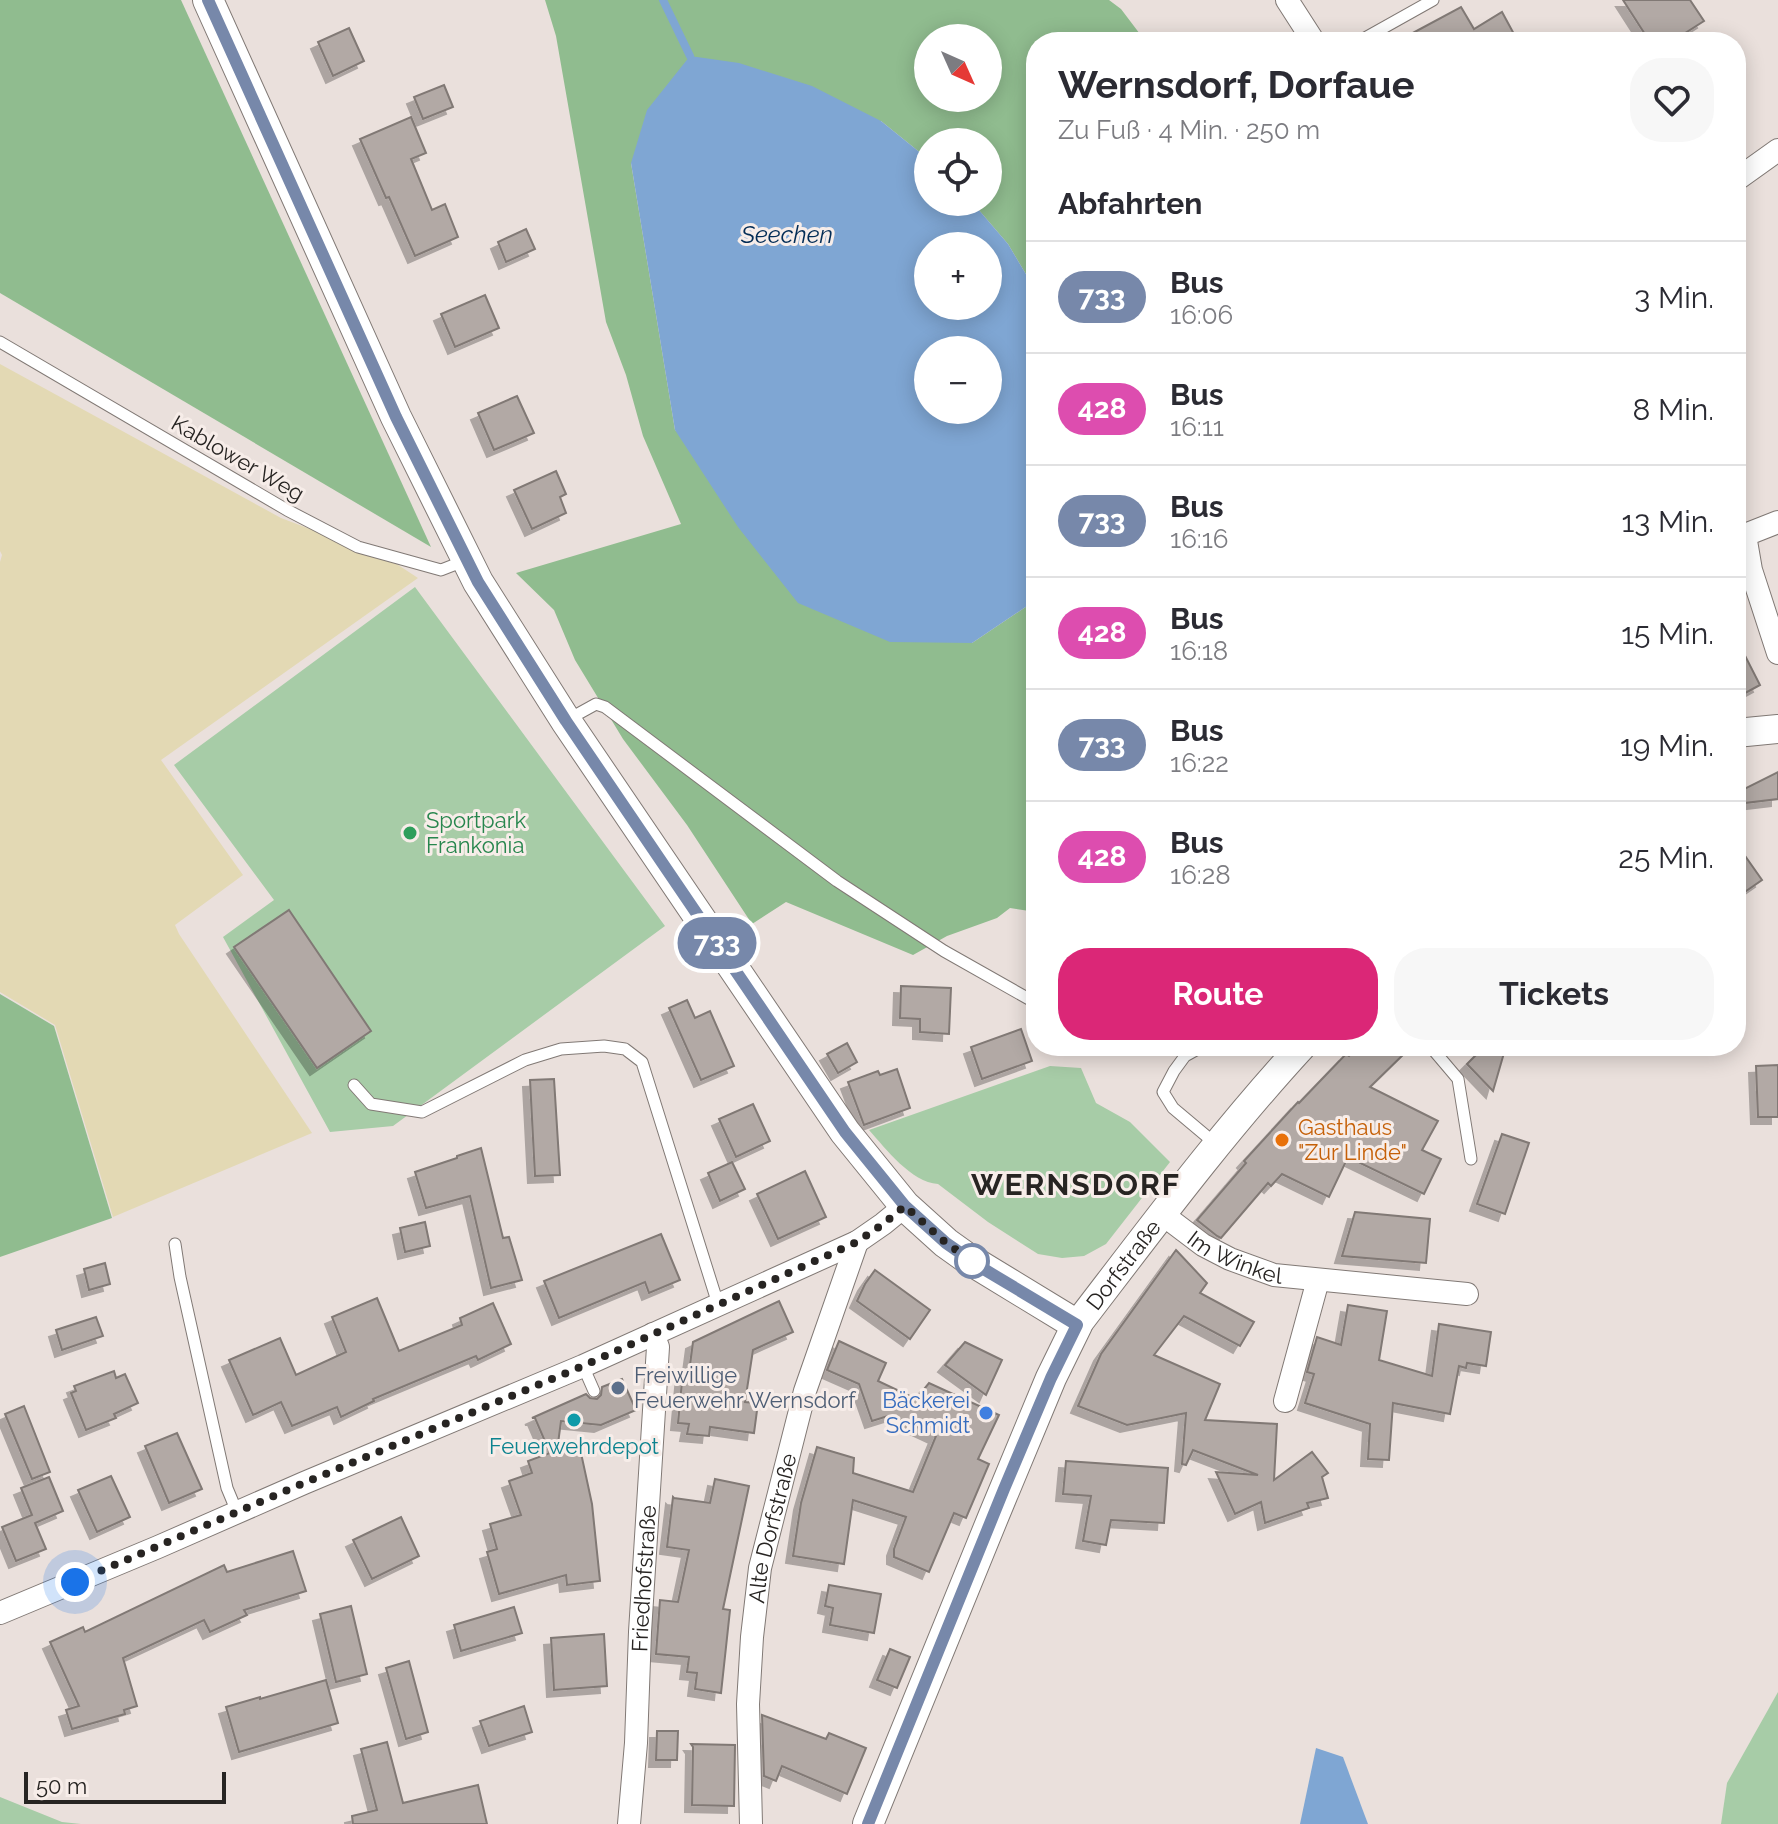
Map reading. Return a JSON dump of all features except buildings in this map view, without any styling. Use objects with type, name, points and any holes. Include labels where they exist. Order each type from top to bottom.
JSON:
[{"type":"main road","points":[[208,0],[384,390],[478,582],[566,721],[845,1132],[905,1206],[967,1258],[1077,1325]]},
{"type":"main road","name":"Dorfstraße","points":[[868,1824],[999,1500],[1077,1325]]},
{"type":"street","points":[[1287,0],[1308,32]]},
{"type":"street","points":[[1746,173],[1778,150]]},
{"type":"street","points":[[1746,535],[1778,522]]},
{"type":"street","points":[[1746,541],[1751,570],[1778,653]]},
{"type":"street","points":[[1746,732],[1778,729]]},
{"type":"street","name":"Dorfstraße","points":[[1077,1325],[1162,1214],[1208,1138],[1292,1056]]},
{"type":"street","points":[[0,1613],[583,1366],[857,1242],[905,1206]]},
{"type":"street","name":"Im Winkel","points":[[1162,1214],[1203,1245],[1274,1275],[1467,1294]]},
{"type":"street","name":"Alte Dorfstraße","points":[[751,1824],[748,1704],[760,1568],[805,1391],[857,1242]]},
{"type":"street","points":[[1285,1401],[1318,1280]]},
{"type":"street","name":"Friedhofstraße","points":[[629,1824],[658,1347],[653,1334]]},
{"type":"lane","points":[[1376,32],[1433,0]]},
{"type":"lane","name":"Kablower Weg","points":[[0,342],[287,510],[358,547],[441,570],[467,559]]},
{"type":"lane","points":[[566,721],[596,704],[605,707],[837,881],[944,951],[1026,997]]},
{"type":"lane","points":[[354,1085],[371,1104],[422,1112],[525,1060],[561,1049],[604,1046],[625,1049],[642,1062],[718,1304]]},
{"type":"lane","points":[[1185,1056],[1163,1092],[1173,1108],[1208,1138]]},
{"type":"lane","points":[[1438,1056],[1458,1079],[1471,1159]]},
{"type":"lane","points":[[175,1244],[227,1488],[237,1512]]},
{"type":"lane","points":[[583,1366],[594,1391]]},
{"type":"green space","points":[[0,0],[181,0],[431,547],[0,293]]},
{"type":"green space","points":[[545,0],[1109,0],[1121,9],[1138,32],[1026,32],[1026,274],[1002,237],[1002,232],[998,232],[984,216],[1002,216],[1002,128],[914,128],[914,148],[881,121],[631,163],[675,430],[972,643],[1026,607],[1026,910],[1010,908],[997,918],[947,936],[913,955],[786,902],[752,924],[687,825],[623,739],[575,660],[554,610],[516,573],[681,524],[643,436],[626,375],[606,322],[556,36]]},
{"type":"green space","name":"Sportpark Frankonia","points":[[415,587],[665,926],[393,1126],[330,1132],[223,937],[274,900],[174,765]]},
{"type":"green space","points":[[0,994],[54,1026],[112,1218],[0,1257]]},
{"type":"green space","points":[[1050,1066],[1081,1068],[1096,1103],[1130,1122],[1170,1162],[1106,1244],[1084,1256],[1062,1258],[1038,1254],[988,1222],[938,1184],[909,1171],[869,1130]]},
{"type":"green space","points":[[1778,1692],[1778,1824],[1721,1824],[1727,1783]]},
{"type":"green space","points":[[0,1797],[62,1822],[81,1824],[0,1824]]},
{"type":"sand","points":[[0,364],[281,518],[389,559],[418,578],[161,760],[243,875],[175,925],[312,1133],[113,1217],[55,1025],[0,992]]},
{"type":"water","name":"Seechen","points":[[690,56],[739,63],[812,86],[881,121],[914,148],[914,216],[984,216],[998,232],[914,232],[914,320],[1002,320],[1002,237],[1008,244],[1026,274],[1026,607],[972,643],[890,642],[798,603],[738,527],[675,430],[631,163],[647,110]]},
{"type":"water","points":[[1316,1748],[1343,1757],[1368,1824],[1300,1824]]},
{"type":"waterway","points":[[663,0],[690,56]]},
{"type":"bus line","name":"733","points":[[208,0],[396,417],[438,503],[478,582],[566,721],[861,1155],[905,1206],[946,1243],[1077,1325],[1004,1489],[868,1824]]},
{"type":"place","name":"Sportpark Frankonia","points":[[410,833]]},
{"type":"place","name":"Gasthaus \"Zur Linde\"","points":[[1282,1140]]},
{"type":"place","name":"Freiwillige Feuerwehr Wernsdorf","points":[[618,1388]]},
{"type":"place","name":"Bäckerei Schmidt","points":[[986,1413]]},
{"type":"place","name":"Feuerwehrdepot","points":[[574,1420]]},
{"type":"district","name":"WERNSDORF","points":[[1076,1184]]},
{"type":"route","points":[[75,1582],[583,1366],[857,1242],[905,1206],[946,1243],[972,1261]]}]
